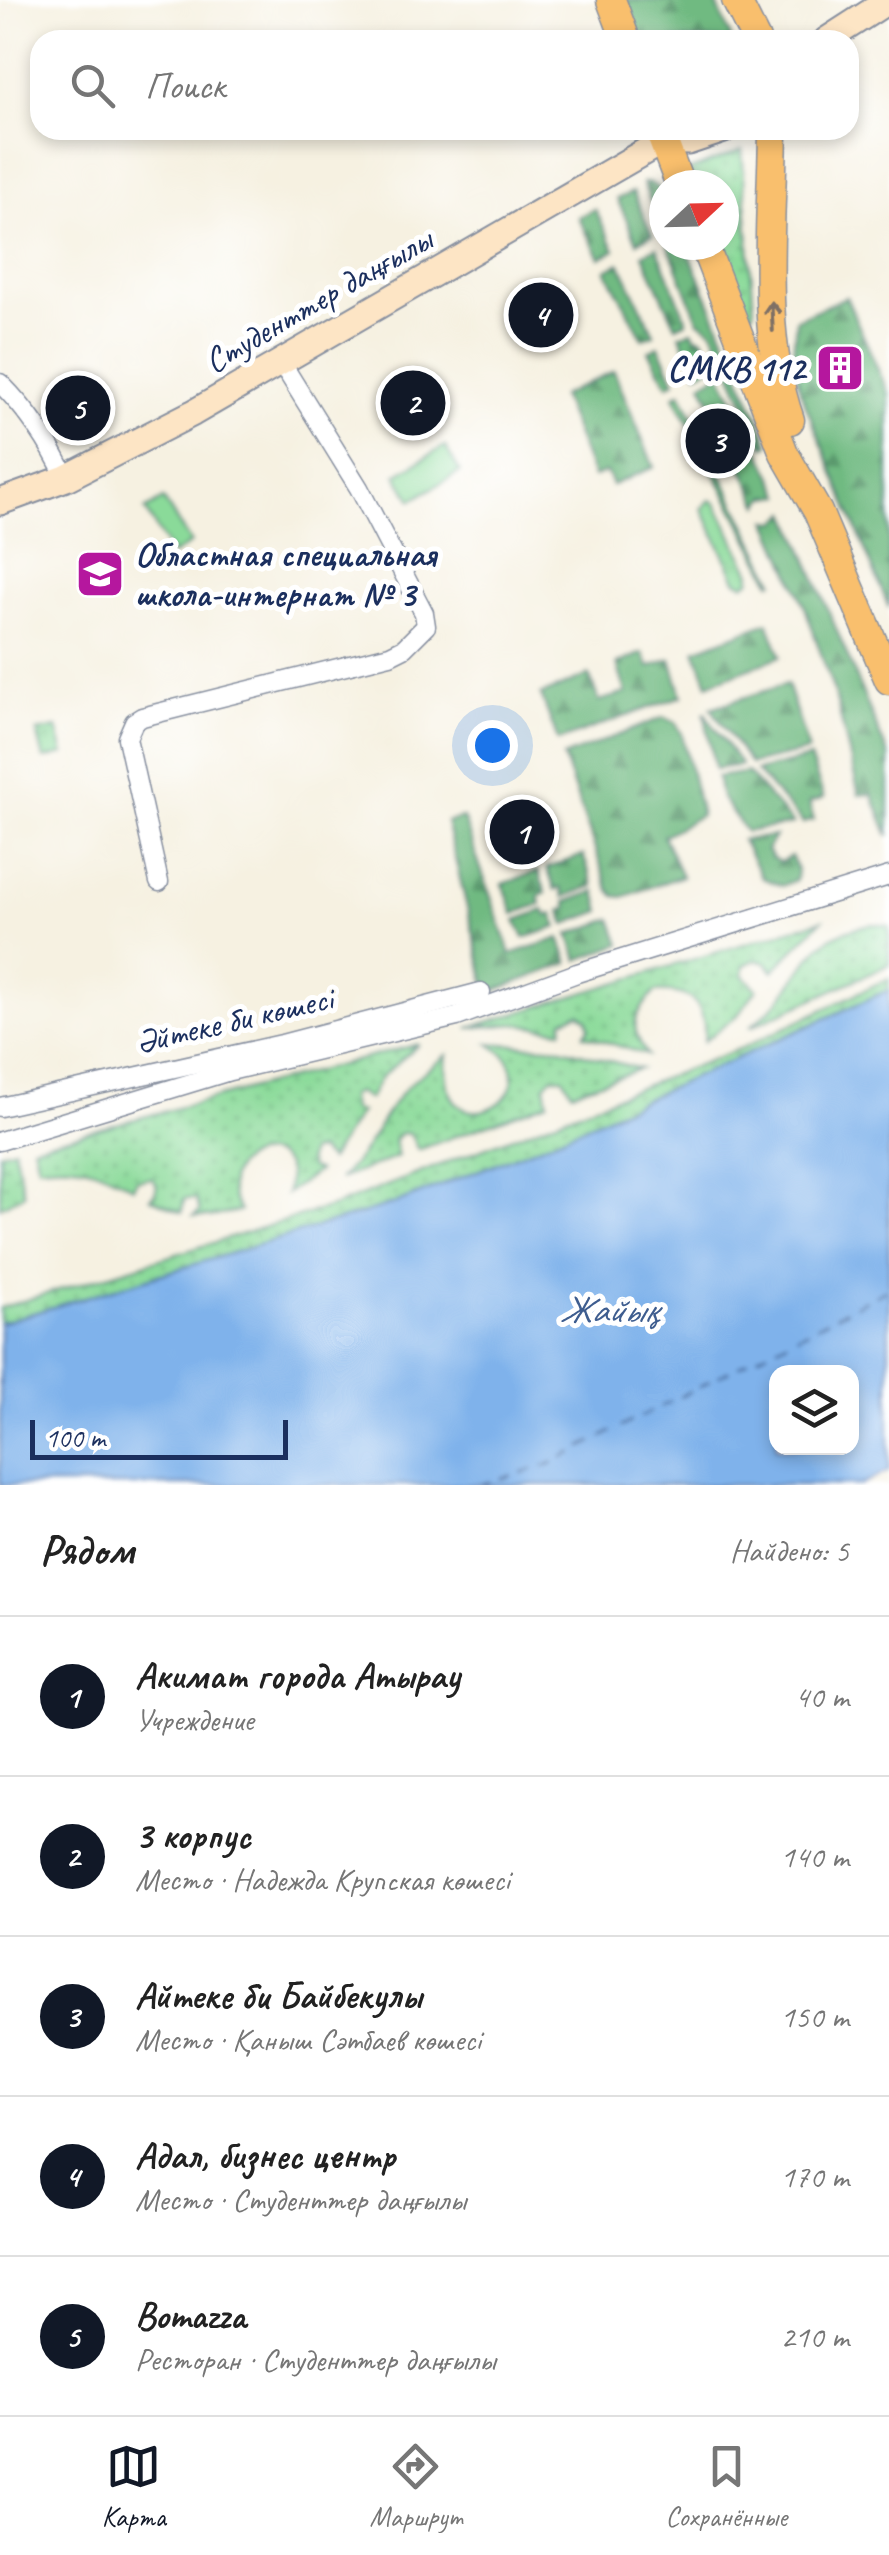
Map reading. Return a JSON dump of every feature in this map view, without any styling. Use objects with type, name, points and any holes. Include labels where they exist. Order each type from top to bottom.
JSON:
[{"type":"main road","points":[[611,0],[622,30]]},
{"type":"main road","points":[[736,0],[751,30]]},
{"type":"main road","points":[[666,140],[675,170]]},
{"type":"main road","points":[[773,140],[772,316],[779,389],[804,457],[818,512]]},
{"type":"main road","points":[[710,260],[784,453],[818,512],[889,680]]},
{"type":"street","points":[[843,30],[889,0]]},
{"type":"street","name":"Студенттер даңғылы","points":[[0,502],[66,478],[193,413],[654,140]]},
{"type":"street","points":[[159,882],[126,738],[134,722],[142,716],[390,655],[404,648],[426,626],[424,613],[367,502],[282,362]]},
{"type":"street","points":[[0,382],[29,411],[66,478]]},
{"type":"street","points":[[0,1141],[230,1072],[457,1017],[577,973],[889,876]]},
{"type":"street","name":"Әйтеке би көшесі","points":[[0,1107],[282,1044],[481,992]]},
{"type":"green space","points":[[626,0],[715,0],[728,30],[637,30]]},
{"type":"green space","points":[[742,150],[754,311],[748,316],[743,315],[721,260],[739,260],[739,170],[691,170]]},
{"type":"green space","points":[[633,192],[649,236],[637,242],[617,199]]},
{"type":"green space","points":[[595,209],[615,250],[600,258],[578,217]]},
{"type":"green space","points":[[649,251],[649,260],[662,260],[687,321],[676,326],[643,254]]},
{"type":"green space","points":[[674,260],[692,260],[769,444],[764,446],[713,331],[698,320]]},
{"type":"green space","points":[[620,263],[654,334],[643,339],[606,270]]},
{"type":"green space","points":[[846,297],[889,394],[889,608],[800,391],[793,354],[796,319]]},
{"type":"green space","points":[[692,330],[695,336],[703,338],[716,364],[698,373],[680,335]]},
{"type":"green space","points":[[659,346],[675,381],[668,385],[649,351]]},
{"type":"green space","points":[[614,371],[654,467],[612,485],[606,472],[593,477],[561,396]]},
{"type":"green space","points":[[721,373],[782,495],[766,497],[760,505],[702,383]]},
{"type":"green space","points":[[681,392],[709,448],[703,450],[674,396]]},
{"type":"green space","points":[[445,446],[460,472],[412,500],[396,475]]},
{"type":"green space","points":[[714,460],[774,581],[771,582],[709,462]]},
{"type":"green space","points":[[163,499],[191,543],[172,555],[145,510]]},
{"type":"green space","points":[[710,500],[716,503],[751,573],[750,581],[744,584],[736,580],[702,508]]},
{"type":"green space","points":[[788,512],[889,757],[889,836],[872,794],[859,795],[835,695],[805,607],[768,521],[777,522]]},
{"type":"green space","points":[[768,622],[781,656],[708,684],[695,650]]},
{"type":"green space","points":[[643,653],[649,667],[671,659],[682,696],[558,741],[541,695],[589,675],[599,701],[626,693],[617,664]]},
{"type":"green space","points":[[787,684],[809,751],[750,764],[711,708]]},
{"type":"green space","points":[[704,712],[741,765],[715,769]]},
{"type":"green space","points":[[664,717],[676,723],[682,734],[701,815],[663,836],[682,876],[623,897],[615,896],[609,889],[563,757]]},
{"type":"green space","points":[[57,728],[64,754],[44,759],[37,732]]},
{"type":"green space","points":[[810,758],[824,798],[809,803],[814,820],[803,823],[756,771]]},
{"type":"green space","points":[[747,772],[793,824],[746,832],[721,797],[717,777]]},
{"type":"green space","points":[[463,818],[511,954],[560,938],[569,963],[488,993],[446,822]]},
{"type":"green space","points":[[775,836],[767,850],[772,858],[780,862],[791,856],[797,869],[796,880],[782,886],[762,878],[742,840]]},
{"type":"green space","points":[[583,855],[594,886],[564,897],[561,888],[555,890],[547,868]]},
{"type":"green space","points":[[538,871],[546,893],[539,896],[541,904],[514,914],[503,884]]},
{"type":"green space","points":[[596,891],[601,911],[566,924],[561,911],[568,908],[566,902]]},
{"type":"green space","points":[[544,910],[547,916],[553,914],[558,927],[524,938],[516,920]]},
{"type":"green space","points":[[612,919],[621,944],[578,960],[569,934]]},
{"type":"green space","points":[[822,920],[773,971],[766,962],[755,960],[744,965],[743,975],[757,989],[738,1015],[704,1041],[703,1017],[694,1002],[668,992],[655,992],[638,1015],[635,1029],[647,1055],[584,1035],[589,1028],[587,1019],[579,1013],[563,1020],[562,1030],[516,1024],[468,1028]]},
{"type":"green space","points":[[874,924],[889,926],[889,965],[750,1027],[774,1006],[823,943]]},
{"type":"green space","points":[[889,978],[889,990],[545,1144],[397,1203],[0,1323],[0,1308],[337,1205],[744,1047]]},
{"type":"green space","points":[[489,1043],[562,1048],[640,1069],[572,1092],[563,1077],[552,1077],[545,1085],[548,1102],[418,1150],[410,1134],[401,1133],[394,1140],[398,1157],[339,1179],[357,1160],[404,1090],[447,1055],[448,1084],[456,1102],[469,1110],[484,1110],[499,1103],[509,1091],[513,1076],[507,1058]]},
{"type":"green space","points":[[419,1044],[381,1077],[369,1099],[357,1092],[350,1096],[352,1110],[360,1112],[329,1160],[319,1150],[310,1152],[311,1168],[318,1171],[286,1194],[288,1173],[281,1159],[269,1154],[255,1155],[242,1162],[233,1174],[231,1191],[240,1211],[194,1216],[200,1211],[196,1199],[184,1199],[182,1212],[150,1198],[157,1185],[152,1178],[137,1180],[133,1187],[87,1167],[38,1166],[33,1146]]},
{"type":"green space","points":[[14,1148],[24,1194],[0,1207],[0,1152]]},
{"type":"water","name":"Жайық","points":[[889,990],[889,1471],[861,1485],[0,1485],[0,1323],[397,1203],[545,1144]]},
{"type":"ferry route","points":[[479,1485],[548,1465],[889,1288]]},
{"type":"place","name":"Адал, бизнес центр","points":[[541,315]]},
{"type":"place","name":"СМКВ 112","points":[[840,368]]},
{"type":"place","name":"3 корпус","points":[[413,403]]},
{"type":"place","name":"Bomazza","points":[[78,408]]},
{"type":"place","name":"Айтеке би Байбекулы","points":[[718,441]]},
{"type":"place","name":"Областная специальная школа-интернат № 3","points":[[100,574]]},
{"type":"place","name":"Акимат города Атырау","points":[[522,832]]}]
